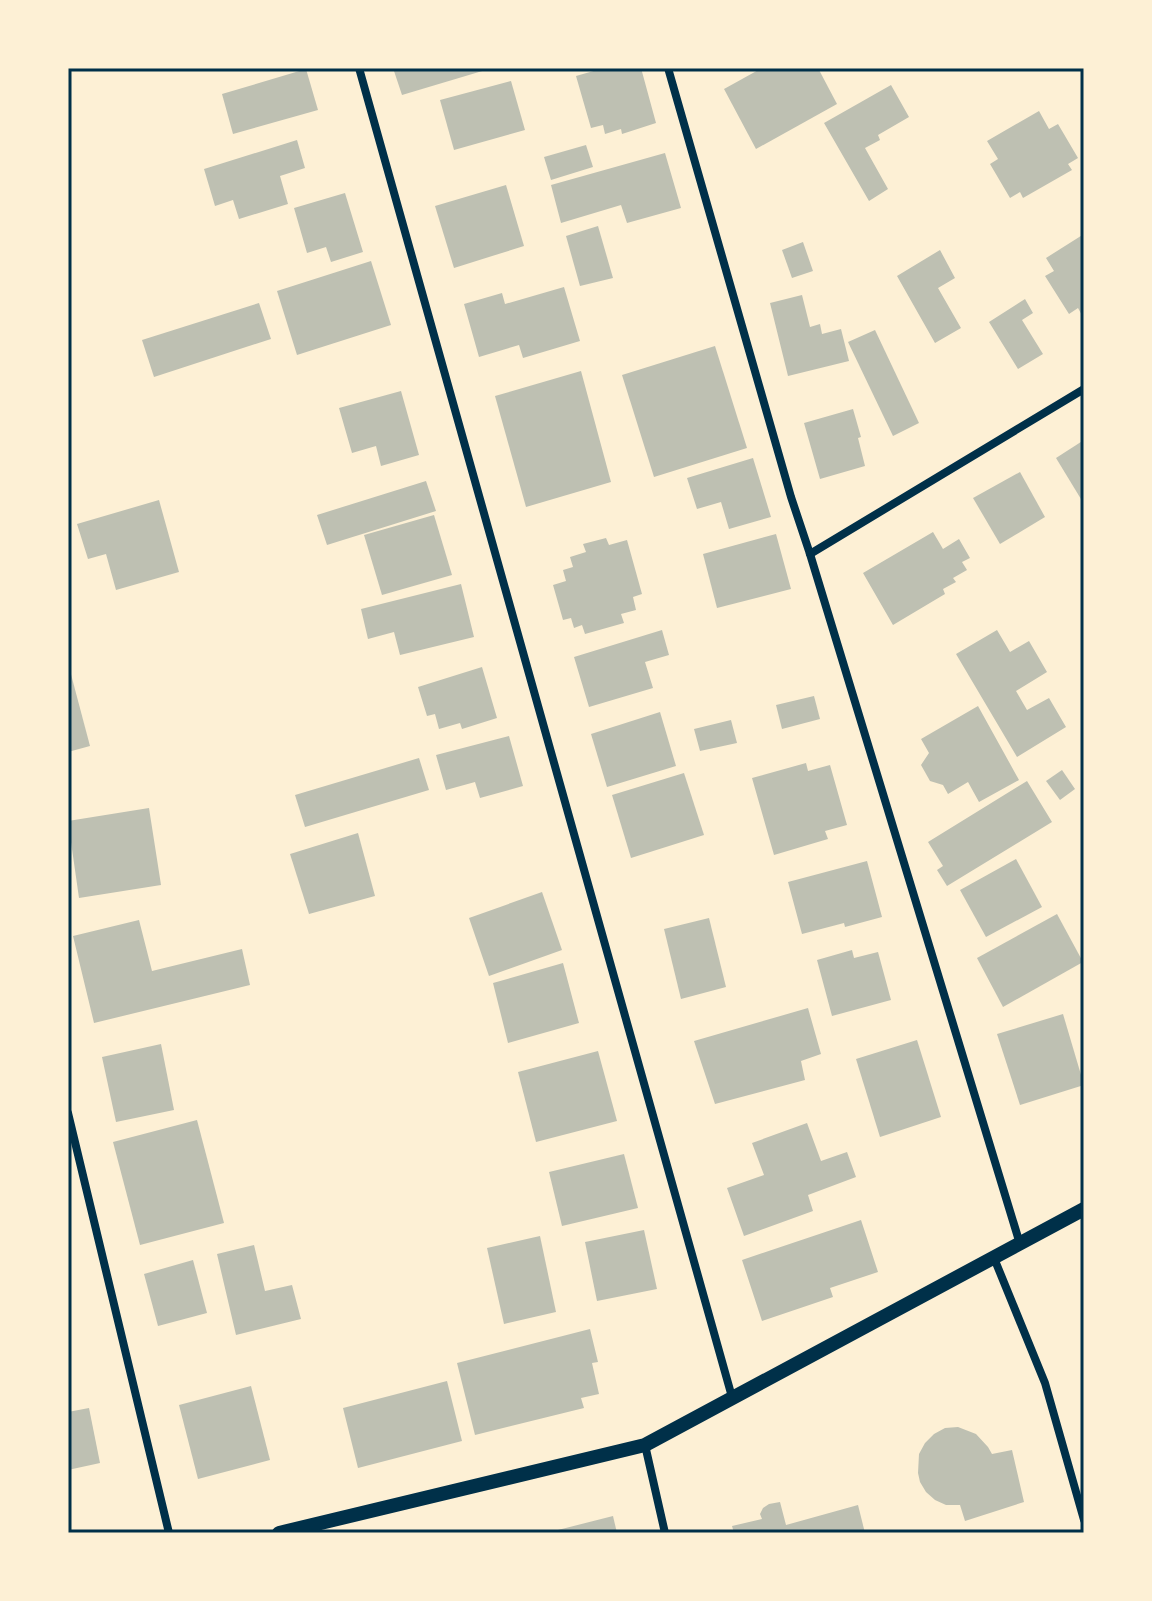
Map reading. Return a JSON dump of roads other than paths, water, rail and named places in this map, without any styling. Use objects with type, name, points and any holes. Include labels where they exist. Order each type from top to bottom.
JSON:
[{"type":"street","points":[[359,68],[732,1397]]},
{"type":"street","points":[[668,68],[791,497],[1020,1244]]},
{"type":"street","points":[[810,554],[1084,389]]},
{"type":"street","points":[[68,1113],[169,1533]]},
{"type":"street","points":[[279,1533],[645,1445],[1084,1209]]},
{"type":"street","points":[[994,1258],[1045,1383],[1084,1520]]},
{"type":"street","points":[[645,1445],[665,1533]]}]
